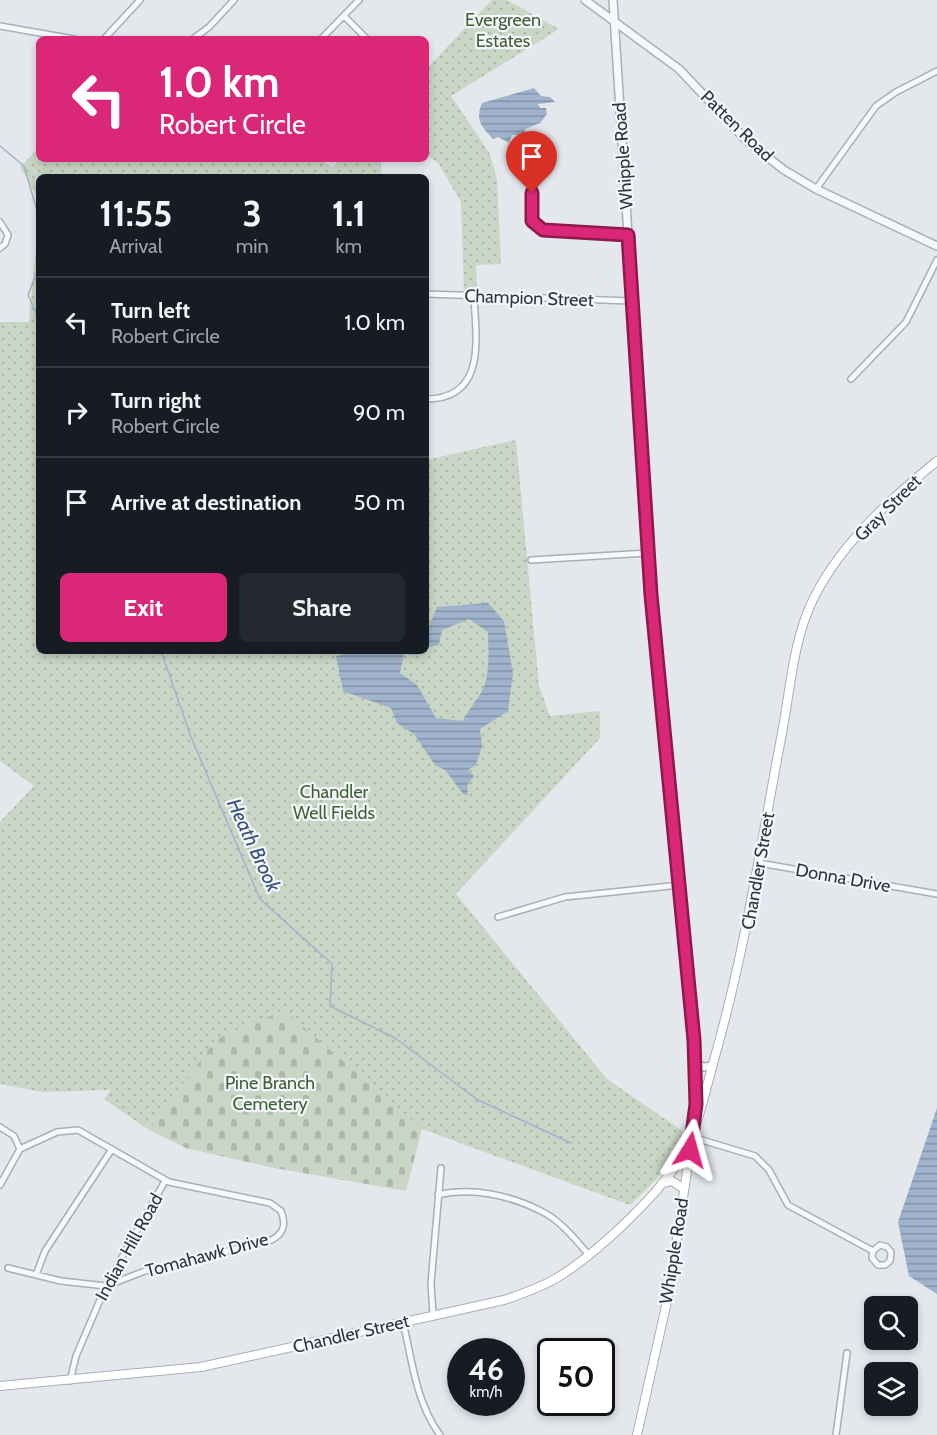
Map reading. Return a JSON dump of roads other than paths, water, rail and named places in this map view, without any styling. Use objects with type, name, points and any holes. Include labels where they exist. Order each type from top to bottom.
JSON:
[{"type":"main road","name":"Gray Street","points":[[841,557],[881,510],[937,460]]},
{"type":"main road","name":"Chandler Street","points":[[0,1386],[201,1368],[525,1293],[557,1278],[588,1254],[651,1196],[679,1161],[692,1137],[735,984],[804,622],[820,587],[841,557]]},
{"type":"main road","name":"Whipple Road","points":[[637,1435],[668,1297],[692,1137]]},
{"type":"main road","points":[[662,1183],[672,1181],[684,1189]]},
{"type":"street","points":[[107,36],[140,0]]},
{"type":"street","points":[[204,36],[234,0]]},
{"type":"street","points":[[324,36],[359,0]]},
{"type":"street","name":"Patten Road","points":[[585,0],[614,24],[679,69],[755,148],[816,189],[937,246]]},
{"type":"street","name":"Whipple Road","points":[[613,0],[648,553],[695,1065],[696,1104],[692,1137]]},
{"type":"street","points":[[344,15],[364,36]]},
{"type":"street","points":[[0,26],[58,36]]},
{"type":"street","points":[[816,189],[876,106],[896,92],[937,71]]},
{"type":"street","points":[[540,174],[531,203],[532,221],[538,228],[628,235]]},
{"type":"street","points":[[0,222],[8,235],[5,244],[0,248]]},
{"type":"street","points":[[851,379],[906,322],[937,260]]},
{"type":"street","name":"Champion Street","points":[[429,294],[632,301]]},
{"type":"street","points":[[429,399],[443,397],[459,389],[473,369],[476,344],[474,297]]},
{"type":"street","points":[[531,560],[648,553]]},
{"type":"street","name":"Donna Drive","points":[[759,863],[937,894]]},
{"type":"street","points":[[498,917],[586,894],[680,885]]},
{"type":"street","points":[[695,1065],[712,1066]]},
{"type":"street","points":[[0,1127],[14,1136],[20,1149],[0,1185]]},
{"type":"street","name":"Tomahawk Drive","points":[[8,1268],[36,1275],[106,1286],[145,1271],[268,1241],[278,1237],[283,1229],[282,1213],[270,1203],[165,1181],[82,1131],[73,1129],[57,1132],[20,1149]]},
{"type":"street","points":[[692,1137],[754,1156],[769,1170],[788,1205],[873,1251]]},
{"type":"street","points":[[36,1275],[45,1251],[112,1149]]},
{"type":"street","points":[[433,1315],[431,1283],[441,1168]]},
{"type":"street","name":"Indian Hill Road","points":[[70,1381],[72,1368],[106,1286],[165,1181]]},
{"type":"street","points":[[438,1195],[471,1190],[541,1210],[559,1224],[588,1254]]},
{"type":"street","points":[[403,1322],[420,1394],[429,1419],[440,1435]]},
{"type":"street","points":[[836,1435],[847,1353]]},
{"type":"water","points":[[534,88],[541,96],[550,97],[555,102],[538,104],[540,108],[546,108],[547,114],[540,123],[525,129],[524,135],[512,135],[509,143],[498,137],[493,139],[480,122],[479,114],[482,103]]},
{"type":"water","points":[[488,603],[504,621],[513,674],[508,711],[480,729],[482,746],[476,765],[468,770],[474,776],[467,786],[468,795],[464,795],[445,770],[435,765],[414,734],[397,723],[391,708],[343,691],[336,656],[404,654],[400,673],[417,685],[436,718],[463,721],[481,693],[486,679],[488,632],[469,619],[442,630],[439,645],[429,647],[429,627],[437,607]]},
{"type":"water","points":[[937,1108],[937,1294],[909,1276],[898,1222]]},
{"type":"waterway","name":"Heath Brook","points":[[0,146],[24,166],[36,207]]},
{"type":"waterway","name":"Heath Brook","points":[[36,275],[28,295],[36,312]]},
{"type":"waterway","name":"Heath Brook","points":[[162,654],[191,737],[260,899],[332,964],[330,1006],[395,1038],[478,1100],[571,1143]]},
{"type":"park label","name":"Evergreen Estates","points":[[503,30]]},
{"type":"park label","name":"Chandler Well Fields","points":[[334,802]]},
{"type":"park label","name":"Pine Branch Cemetery","points":[[270,1093]]}]
